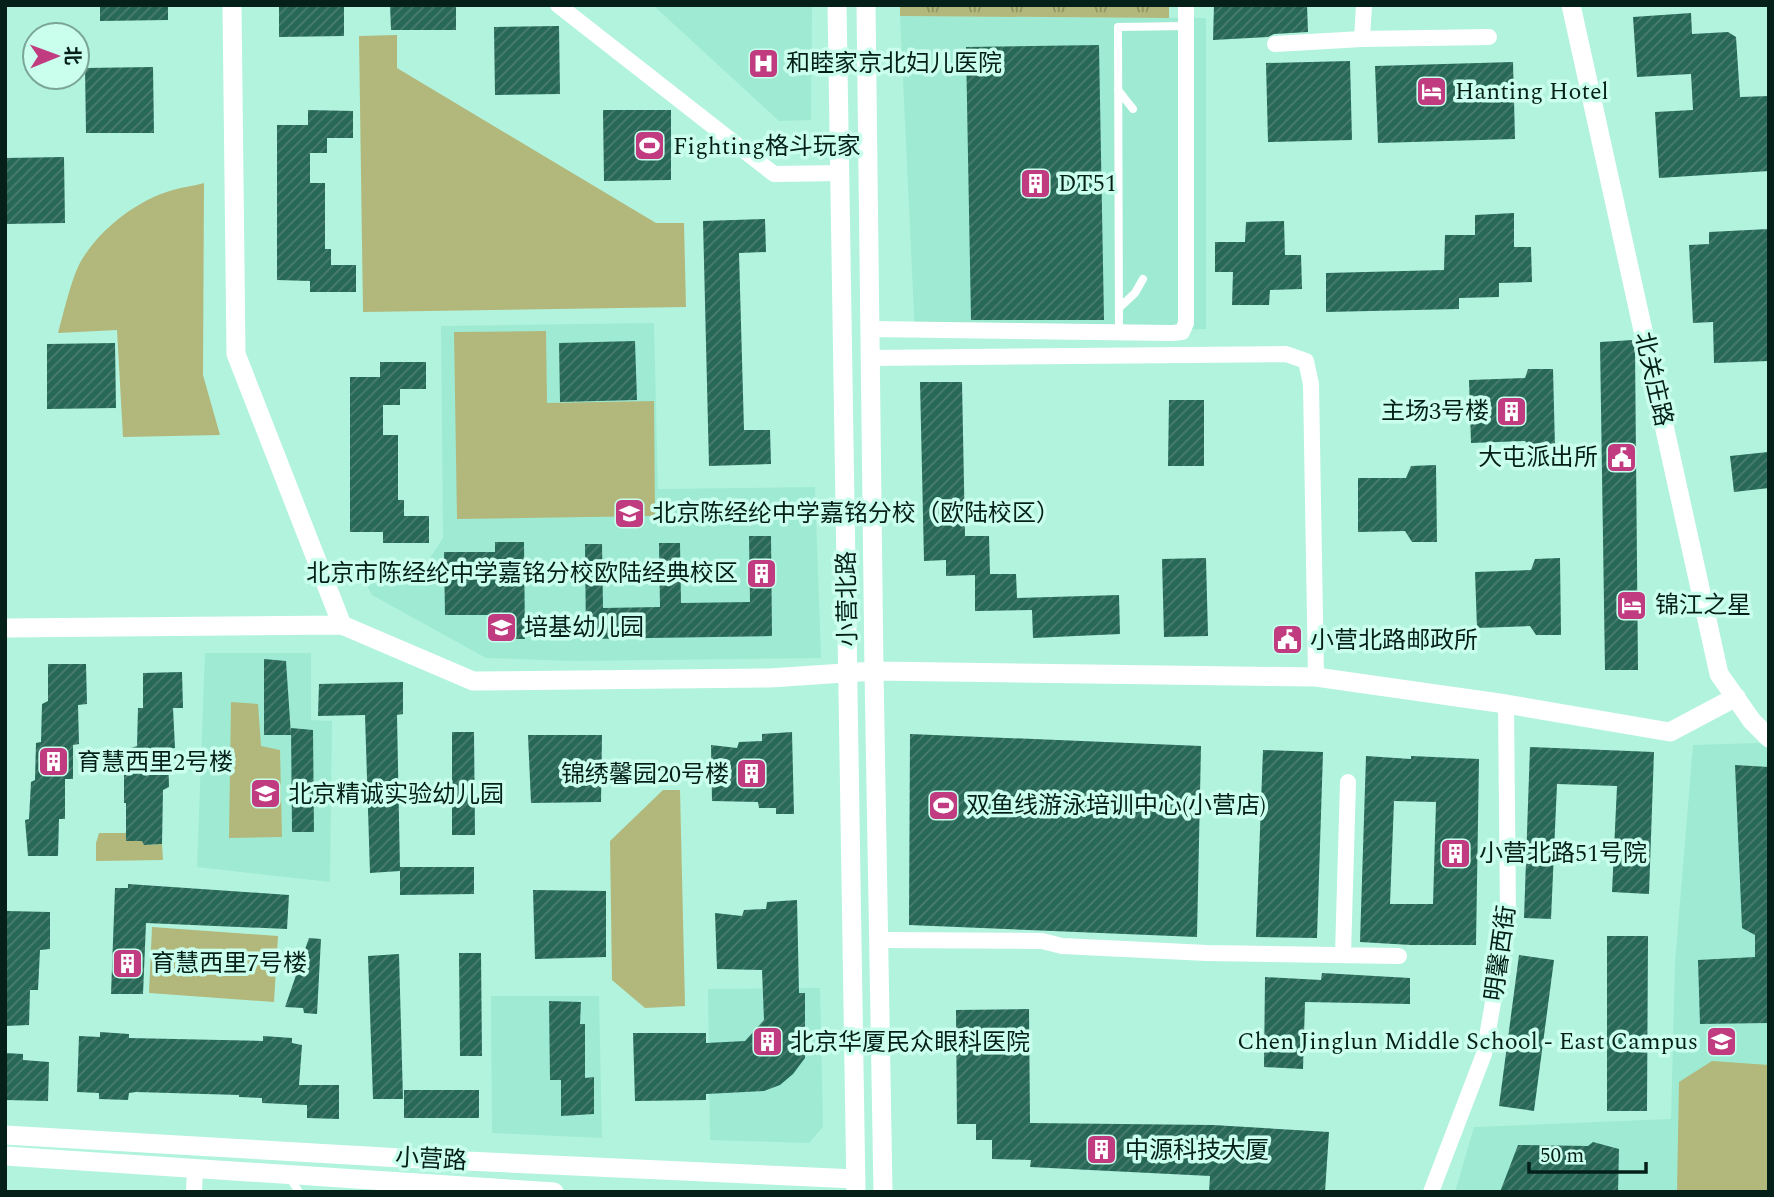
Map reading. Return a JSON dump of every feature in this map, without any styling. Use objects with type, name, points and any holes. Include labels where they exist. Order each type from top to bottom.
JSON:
[{"type":"street","points":[[232,5],[236,354],[342,625]]},
{"type":"street","points":[[558,5],[775,174],[840,173]]},
{"type":"street","name":"小营北路","points":[[837,5],[856,1185]]},
{"type":"street","name":"小营北路","points":[[866,5],[883,1192]]},
{"type":"street","points":[[870,329],[1182,332],[1186,323],[1186,5]]},
{"type":"street","points":[[1362,38],[1364,5]]},
{"type":"street","name":"北关庄路","points":[[1571,5],[1719,674],[1752,721],[1769,738]]},
{"type":"street","points":[[1275,44],[1362,38],[1489,37]]},
{"type":"street","points":[[870,358],[1286,354],[1306,361],[1311,384],[1316,677]]},
{"type":"street","points":[[5,628],[342,625],[473,681],[770,678],[874,671],[1316,677],[1506,704],[1670,732],[1736,697]]},
{"type":"street","name":"明馨西街","points":[[1432,1192],[1484,1054],[1508,916],[1506,704]]},
{"type":"street","points":[[1343,954],[1348,782]]},
{"type":"street","points":[[878,940],[1042,941],[1062,946],[1207,953],[1399,956]]},
{"type":"street","name":"小营路","points":[[5,1135],[856,1185]]},
{"type":"street","name":"小营路","points":[[5,1156],[195,1169],[293,1184],[554,1192]]},
{"type":"street","points":[[194,1192],[195,1169]]},
{"type":"street","points":[[856,1185],[875,1192]]},
{"type":"lane","points":[[1119,332],[1118,27],[1186,26]]},
{"type":"lane","points":[[1118,90],[1133,109]]},
{"type":"lane","points":[[1119,308],[1135,293],[1143,279]]},
{"type":"shaded area","name":"和睦家京北妇儿医院","points":[[653,5],[812,5],[811,120],[779,121]]},
{"type":"shaded area","name":"DT51","points":[[900,16],[1206,18],[1206,329],[915,335]]},
{"type":"shaded area","name":"北京陈经纶中学嘉铭分校（欧陆校区）","points":[[654,323],[658,489],[815,487],[821,658],[574,661],[486,658],[372,595],[357,567],[426,564],[443,538],[441,326]]},
{"type":"shaded area","name":"北京精诚实验幼儿园","points":[[205,653],[311,653],[311,720],[332,721],[330,882],[197,867]]},
{"type":"shaded area","name":"Chen Jinglun Middle School - East Campus","points":[[1758,743],[1769,746],[1769,1192],[1455,1192],[1474,1127],[1671,1119],[1675,963],[1693,745]]},
{"type":"shaded area","points":[[820,988],[823,1127],[809,1143],[710,1140],[708,989]]},
{"type":"shaded area","points":[[491,996],[599,996],[602,1138],[492,1133]]},
{"type":"green space","points":[[900,5],[1169,5],[1169,18],[900,16]]},
{"type":"green space","points":[[397,35],[397,68],[656,223],[684,223],[686,307],[363,312],[359,36]]},
{"type":"green space","points":[[204,183],[203,375],[220,435],[123,437],[117,330],[58,333],[71,286],[77,268],[89,249],[121,217],[159,195]]},
{"type":"green space","points":[[546,331],[547,403],[654,401],[655,516],[457,519],[454,332]]},
{"type":"green space","points":[[231,702],[258,704],[261,746],[280,750],[282,837],[229,838]]},
{"type":"green space","points":[[663,790],[680,790],[685,1006],[645,1008],[612,980],[610,841]]},
{"type":"green space","points":[[99,833],[126,833],[127,841],[142,841],[145,845],[162,844],[163,860],[96,861]]},
{"type":"green space","points":[[152,927],[278,936],[274,1002],[149,993]]},
{"type":"green space","points":[[1712,1061],[1769,1065],[1769,1192],[1677,1192],[1679,1082]]},
{"type":"building","points":[[100,5],[168,5],[168,20],[100,21]]},
{"type":"building","points":[[279,5],[344,5],[344,36],[279,37]]},
{"type":"building","points":[[390,5],[456,5],[456,30],[391,30]]},
{"type":"building","points":[[1214,5],[1307,5],[1308,32],[1213,40]]},
{"type":"building","points":[[1691,13],[1692,34],[1728,32],[1736,37],[1740,97],[1769,96],[1769,171],[1659,178],[1655,112],[1693,110],[1691,74],[1637,77],[1633,17]]},
{"type":"building","points":[[559,26],[560,94],[495,95],[494,27]]},
{"type":"building","name":"DT51","points":[[1099,45],[1104,320],[971,320],[966,47]]},
{"type":"building","points":[[1350,61],[1352,140],[1268,142],[1266,63]]},
{"type":"building","points":[[1513,62],[1515,139],[1378,143],[1375,66]]},
{"type":"building","points":[[153,67],[154,133],[86,133],[85,91],[91,91],[91,68]]},
{"type":"building","points":[[308,110],[353,111],[353,138],[327,138],[327,153],[310,153],[310,183],[325,183],[325,249],[331,249],[331,265],[356,265],[356,292],[310,292],[310,281],[277,280],[277,125],[308,125]]},
{"type":"building","points":[[603,110],[671,110],[671,180],[604,181]]},
{"type":"building","points":[[64,157],[65,223],[5,224],[5,158]]},
{"type":"building","points":[[1514,213],[1514,247],[1531,247],[1532,282],[1499,283],[1499,297],[1459,298],[1459,309],[1326,312],[1326,273],[1444,270],[1445,235],[1475,235],[1475,215]]},
{"type":"building","points":[[765,219],[766,252],[739,253],[744,430],[770,430],[771,464],[709,466],[703,221]]},
{"type":"building","points":[[1284,221],[1285,255],[1301,255],[1302,289],[1270,290],[1269,305],[1232,305],[1233,272],[1215,272],[1215,242],[1245,242],[1246,222]]},
{"type":"building","points":[[1769,229],[1769,361],[1714,363],[1713,322],[1693,323],[1689,245],[1709,244],[1709,232]]},
{"type":"building","points":[[1633,340],[1638,670],[1605,670],[1600,342]]},
{"type":"building","points":[[635,341],[637,400],[560,402],[559,343]]},
{"type":"building","points":[[115,343],[116,408],[47,409],[47,344]]},
{"type":"building","points":[[380,362],[426,362],[426,389],[400,389],[400,405],[383,405],[383,435],[398,435],[398,500],[404,500],[404,516],[429,516],[429,543],[383,543],[383,532],[350,532],[350,377],[380,377]]},
{"type":"building","name":"主场3号楼","points":[[1528,369],[1553,369],[1555,447],[1531,447],[1525,441],[1471,443],[1469,380],[1525,378]]},
{"type":"building","points":[[920,382],[962,382],[965,536],[989,536],[990,574],[1016,574],[1017,598],[1119,595],[1120,634],[1033,638],[1032,610],[975,611],[975,575],[946,576],[946,560],[924,561]]},
{"type":"building","points":[[1169,400],[1204,400],[1204,466],[1168,466]]},
{"type":"building","points":[[1768,452],[1769,488],[1734,492],[1730,456]]},
{"type":"building","points":[[1436,465],[1437,542],[1412,542],[1405,531],[1358,532],[1358,478],[1406,478],[1411,466]]},
{"type":"building","name":"北京市陈经纶中学嘉铭分校欧陆经典校区","points":[[749,536],[771,536],[772,636],[586,639],[585,544],[602,544],[603,608],[660,607],[659,543],[680,543],[681,603],[750,602]]},
{"type":"building","points":[[495,542],[524,542],[525,639],[497,639],[496,615],[445,615],[444,552],[495,552]]},
{"type":"building","points":[[1206,558],[1208,636],[1164,637],[1162,559]]},
{"type":"building","points":[[1560,558],[1561,635],[1536,635],[1530,626],[1477,628],[1475,572],[1531,570],[1535,559]]},
{"type":"building","points":[[264,659],[286,661],[291,735],[264,735]]},
{"type":"building","name":"育慧西里2号楼","points":[[48,664],[86,664],[87,704],[78,705],[79,744],[73,745],[73,779],[65,779],[65,819],[59,819],[58,856],[28,856],[25,820],[29,819],[31,782],[35,780],[36,743],[41,742],[42,704],[48,701]]},
{"type":"building","points":[[182,672],[183,708],[173,708],[175,748],[168,749],[169,787],[163,790],[162,844],[144,845],[142,841],[126,841],[124,775],[132,772],[131,748],[137,746],[138,708],[143,708],[143,673]]},
{"type":"building","points":[[403,682],[403,714],[397,715],[400,870],[400,867],[474,867],[474,894],[400,895],[400,871],[370,873],[365,715],[318,716],[319,684]]},
{"type":"building","points":[[291,728],[313,730],[314,832],[292,832]]},
{"type":"building","points":[[452,732],[474,732],[475,835],[452,835]]},
{"type":"building","name":"锦绣馨园20号楼","points":[[792,732],[794,814],[776,814],[776,808],[759,808],[758,802],[712,801],[711,745],[737,748],[739,742],[762,741],[762,734]]},
{"type":"building","points":[[910,734],[1201,746],[1197,937],[909,925]]},
{"type":"building","points":[[528,735],[602,735],[601,802],[531,803]]},
{"type":"building","points":[[1530,747],[1654,752],[1649,894],[1612,892],[1617,786],[1557,784],[1551,919],[1524,918]]},
{"type":"building","points":[[1263,750],[1323,752],[1317,938],[1256,937]]},
{"type":"building","name":"小营北路51号院","points":[[1366,756],[1479,759],[1476,945],[1360,942]],"holes":[[[1394,801],[1436,802],[1433,904],[1390,904]]]},
{"type":"building","points":[[1735,765],[1769,767],[1769,1023],[1700,1024],[1698,960],[1755,957],[1755,935],[1742,928]]},
{"type":"building","name":"育慧西里7号楼","points":[[128,884],[289,895],[287,929],[146,923],[143,994],[111,994],[115,888],[128,888]]},
{"type":"building","points":[[533,890],[606,891],[606,957],[535,959]]},
{"type":"building","points":[[797,900],[799,993],[805,993],[805,1058],[793,1074],[780,1085],[764,1091],[706,1094],[706,1100],[635,1101],[633,1033],[706,1033],[706,1043],[745,1041],[764,1020],[762,970],[717,969],[715,913],[742,916],[744,910],[766,909],[767,902]]},
{"type":"building","points":[[7,911],[50,912],[50,949],[40,950],[38,990],[30,990],[29,1025],[5,1026]]},
{"type":"building","points":[[1607,936],[1648,936],[1647,1111],[1607,1111]]},
{"type":"building","points":[[309,938],[321,939],[317,1014],[304,1013],[303,1008],[285,1007]]},
{"type":"building","points":[[459,953],[481,953],[482,1056],[460,1056]]},
{"type":"building","points":[[399,954],[403,1099],[373,1099],[368,956]]},
{"type":"building","points":[[1519,955],[1554,960],[1534,1111],[1499,1106]]},
{"type":"building","points":[[1322,973],[1410,978],[1410,1004],[1305,1002],[1303,1069],[1264,1067],[1265,977],[1321,980]]},
{"type":"building","points":[[549,1001],[581,1002],[580,1024],[585,1024],[585,1078],[594,1077],[594,1114],[561,1116],[561,1080],[550,1080]]},
{"type":"building","points":[[1029,1009],[1030,1123],[1213,1125],[1329,1132],[1325,1192],[1209,1192],[1210,1176],[1030,1167],[1031,1160],[992,1159],[992,1140],[976,1140],[976,1124],[957,1124],[956,1010]]},
{"type":"building","points":[[100,1032],[129,1034],[129,1038],[263,1041],[263,1036],[292,1038],[292,1043],[302,1045],[299,1085],[339,1085],[339,1119],[307,1118],[307,1105],[262,1103],[262,1098],[239,1095],[136,1092],[129,1093],[128,1100],[99,1099],[99,1093],[77,1092],[79,1036],[100,1037]]},
{"type":"building","points":[[5,1053],[23,1054],[23,1060],[49,1062],[48,1101],[5,1100]]},
{"type":"building","points":[[404,1090],[479,1090],[479,1118],[404,1118]]},
{"type":"building","points":[[1593,1142],[1619,1149],[1618,1192],[1500,1192],[1518,1145],[1588,1146]]},
{"type":"place","name":"和睦家京北妇儿医院","points":[[763,63]]},
{"type":"place","name":"Hanting Hotel","points":[[1432,91]]},
{"type":"place","name":"Fighting格斗玩家","points":[[650,146]]},
{"type":"place","name":"DT51","points":[[1035,183]]},
{"type":"place","name":"主场3号楼","points":[[1512,411]]},
{"type":"place","name":"大屯派出所","points":[[1621,457]]},
{"type":"place","name":"北京陈经纶中学嘉铭分校（欧陆校区）","points":[[629,513]]},
{"type":"place","name":"北京市陈经纶中学嘉铭分校欧陆经典校区","points":[[761,573]]},
{"type":"place","name":"锦江之星","points":[[1632,605]]},
{"type":"place","name":"培基幼儿园","points":[[501,627]]},
{"type":"place","name":"小营北路邮政所","points":[[1287,640]]},
{"type":"place","name":"育慧西里2号楼","points":[[54,762]]},
{"type":"place","name":"锦绣馨园20号楼","points":[[752,774]]},
{"type":"place","name":"北京精诚实验幼儿园","points":[[265,794]]},
{"type":"place","name":"双鱼线游泳培训中心(小营店)","points":[[943,805]]},
{"type":"place","name":"小营北路51号院","points":[[1456,853]]},
{"type":"place","name":"育慧西里7号楼","points":[[128,963]]},
{"type":"place","name":"Chen Jinglun Middle School - East Campus","points":[[1721,1041]]},
{"type":"place","name":"北京华厦民众眼科医院","points":[[767,1042]]},
{"type":"place","name":"中源科技大厦","points":[[1102,1150]]}]
